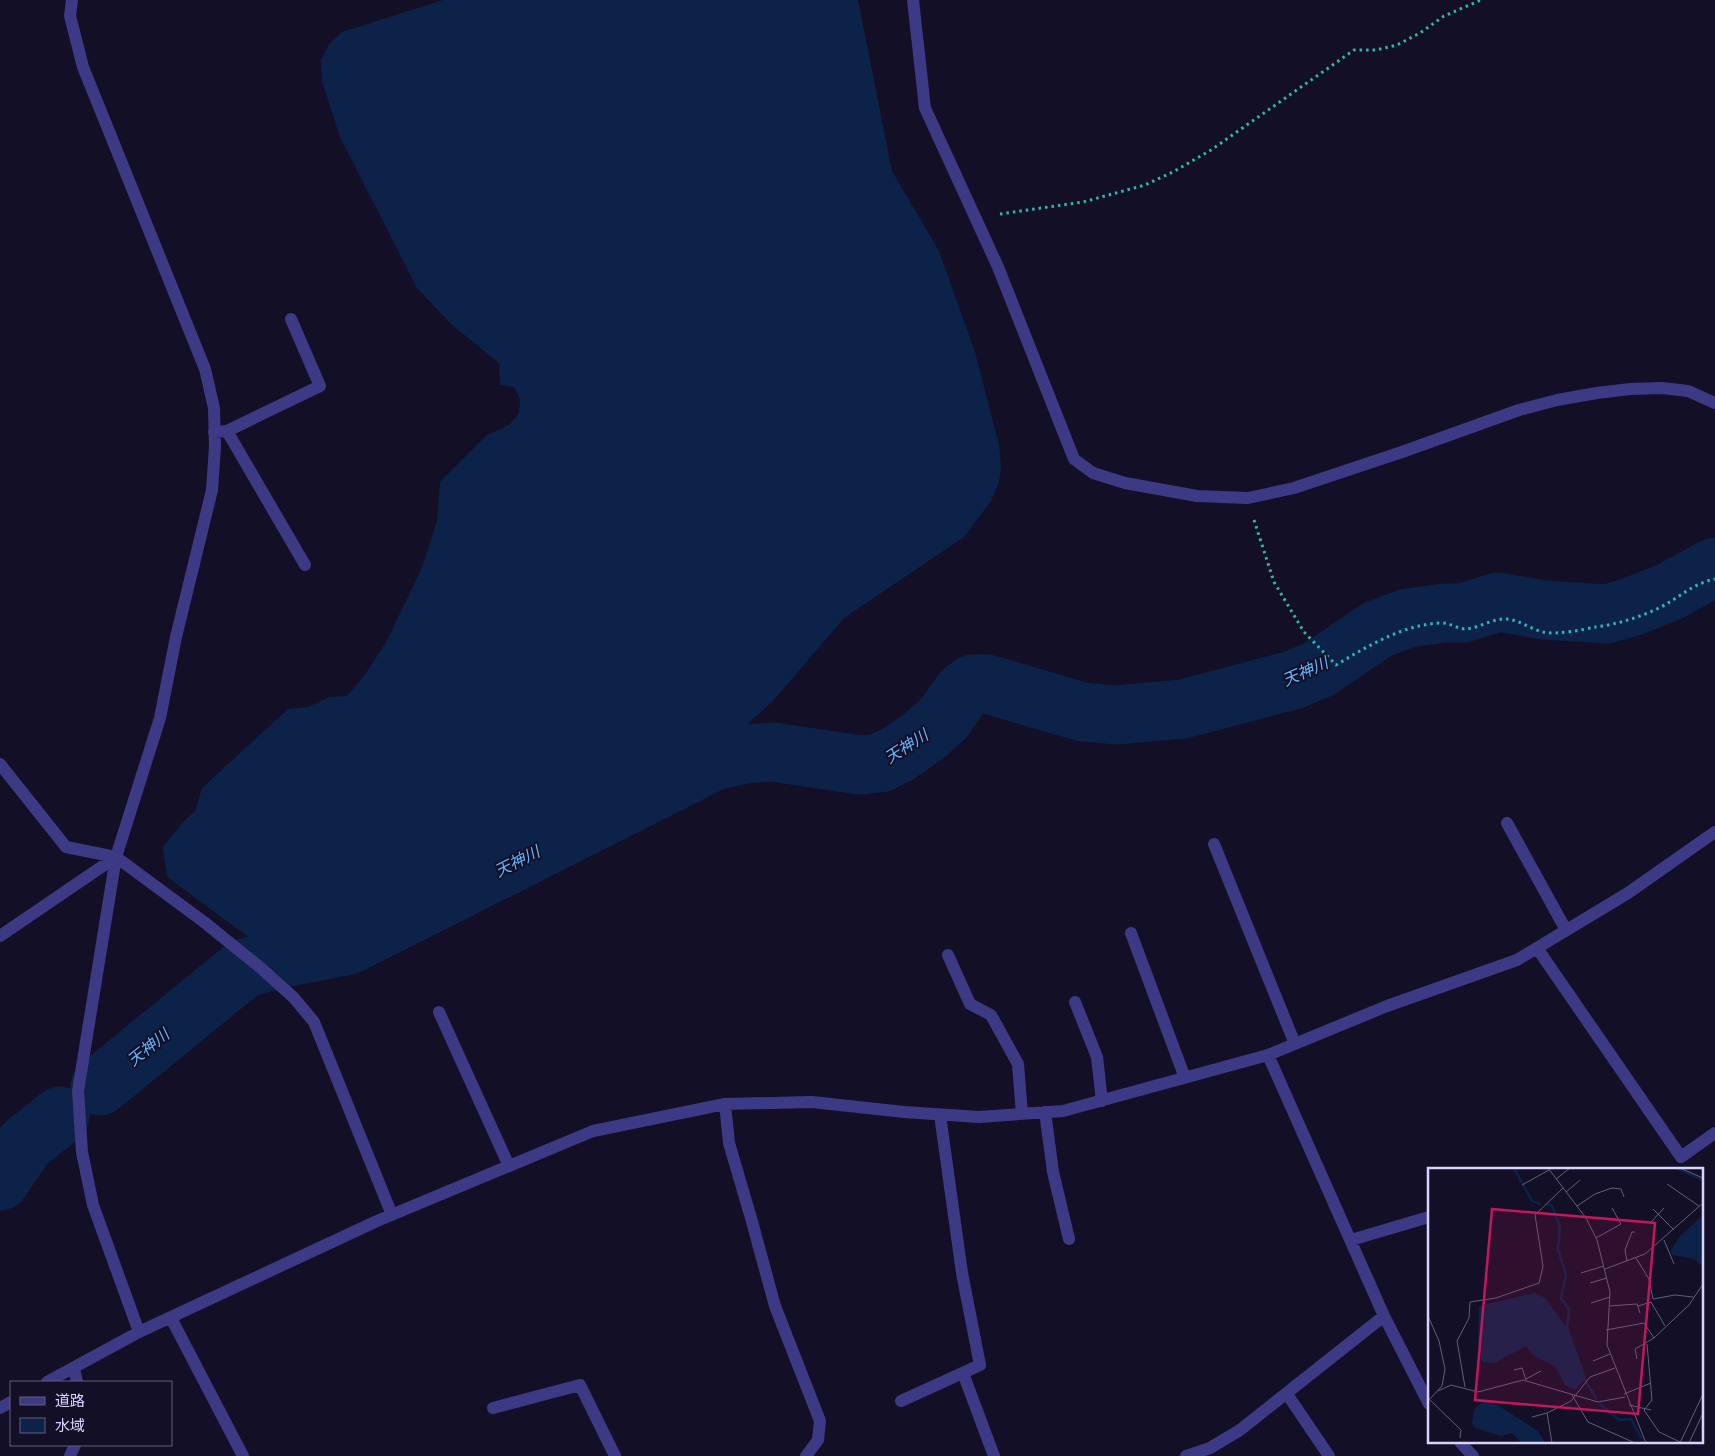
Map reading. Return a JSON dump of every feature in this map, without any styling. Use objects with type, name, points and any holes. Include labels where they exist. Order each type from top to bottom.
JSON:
[{"type":"street","points":[[72,0],[70,16],[83,67],[206,368],[221,431],[305,566]]},
{"type":"street","points":[[913,0],[925,108],[1001,276],[1074,459],[1093,473],[1125,483],[1197,496],[1248,498],[1294,488],[1519,410],[1557,400],[1597,392],[1662,388],[1688,391],[1715,403]]},
{"type":"street","points":[[139,1332],[93,1205],[82,1152],[78,1090],[116,857],[160,718],[176,637],[212,490],[215,447],[221,431],[320,386],[291,319]]},
{"type":"street","points":[[0,764],[66,847],[116,857],[204,922],[262,969],[294,998],[314,1022],[392,1215]]},
{"type":"street","points":[[1507,823],[1566,930]]},
{"type":"street","points":[[49,1381],[139,1332],[392,1215],[593,1131],[725,1104],[812,1102],[979,1117],[1063,1111],[1268,1055],[1387,1006],[1517,960],[1628,893],[1715,832]]},
{"type":"street","points":[[1214,844],[1295,1044]]},
{"type":"street","points":[[0,936],[116,857]]},
{"type":"street","points":[[1131,933],[1185,1078]]},
{"type":"street","points":[[1537,948],[1681,1157],[1715,1133]]},
{"type":"street","points":[[948,954],[970,1004],[991,1015],[1018,1064],[1022,1114]]},
{"type":"street","points":[[1075,1002],[1098,1057],[1102,1100]]},
{"type":"street","points":[[440,1012],[509,1166]]},
{"type":"street","points":[[1268,1055],[1384,1316],[1428,1402]]},
{"type":"street","points":[[725,1104],[729,1143],[775,1306],[820,1421],[818,1440],[806,1456]]},
{"type":"street","points":[[1045,1112],[1053,1172],[1068,1239]]},
{"type":"street","points":[[901,1401],[980,1365],[962,1273],[940,1115]]},
{"type":"street","points":[[1351,1240],[1428,1217]]},
{"type":"street","points":[[1186,1456],[1210,1448],[1233,1435],[1384,1316]]},
{"type":"street","points":[[171,1318],[243,1456]]},
{"type":"street","points":[[74,1368],[77,1381]]},
{"type":"street","points":[[963,1373],[994,1456]]},
{"type":"street","points":[[493,1408],[580,1385],[615,1456]]},
{"type":"street","points":[[1287,1394],[1329,1456]]},
{"type":"street","points":[[1462,1444],[1473,1456]]},
{"type":"path","points":[[975,216],[1015,213],[1083,202],[1145,184],[1173,172],[1211,150],[1354,50],[1376,50],[1397,46],[1444,16],[1481,0]]},
{"type":"path","points":[[1248,498],[1274,582],[1304,632],[1336,665],[1376,641],[1402,631],[1443,622],[1454,627],[1466,629],[1506,619],[1544,632],[1597,627],[1627,620],[1660,607],[1687,590],[1715,579]]},
{"type":"water","points":[[443,0],[858,0],[892,171],[939,251],[975,352],[999,445],[1001,466],[999,483],[991,501],[964,537],[844,618],[772,702],[734,736],[557,825],[380,919],[350,932],[265,949],[167,877],[163,847],[183,822],[195,811],[202,788],[288,709],[308,707],[329,697],[347,696],[362,679],[385,644],[421,570],[437,521],[440,482],[487,435],[509,425],[519,413],[520,399],[514,387],[500,385],[499,363],[452,325],[417,288],[340,137],[322,81],[321,60],[329,44],[342,32]]},
{"type":"waterway","name":"天神川","points":[[100,1086],[243,969],[282,958],[349,945],[714,761],[744,754],[773,752],[860,765],[880,763],[898,754],[924,736],[944,718],[963,691],[973,684],[987,684],[1083,712],[1115,715],[1183,709],[1293,680],[1319,669],[1378,629],[1408,618],[1445,613],[1463,613],[1498,602],[1544,610],[1607,614],[1669,592],[1715,567]]},
{"type":"waterway","name":"天神川","points":[[0,1181],[25,1144],[60,1116]]}]
